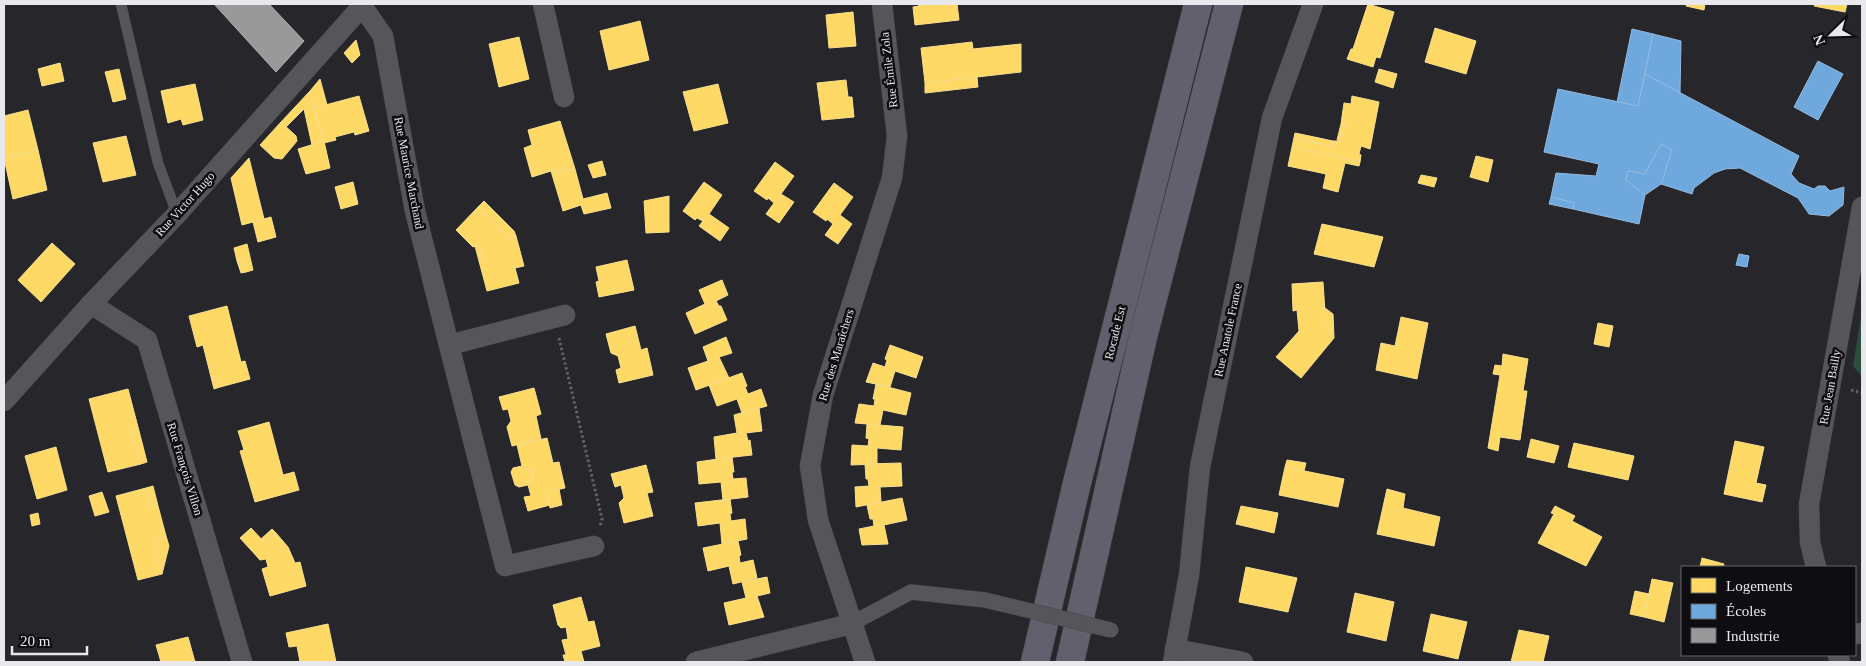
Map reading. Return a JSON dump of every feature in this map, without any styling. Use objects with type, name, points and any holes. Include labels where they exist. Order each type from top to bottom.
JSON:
[{"type":"highway","name":"Rocade Est","points":[[1035,662],[1078,477],[1198,4]]},
{"type":"highway","points":[[1070,662],[1142,337],[1229,4]]},
{"type":"street","points":[[544,4],[564,97]]},
{"type":"street","name":"Rue Émile Zola","points":[[882,4],[898,136]]},
{"type":"street","name":"Rue Anatole France","points":[[1174,655],[1189,575],[1200,467],[1272,118],[1313,4]]},
{"type":"street","name":"Rue Victor Hugo","points":[[4,400],[176,214],[363,5]]},
{"type":"street","name":"Rue Maurice Marchand","points":[[363,5],[383,36],[415,211],[505,566],[594,546]]},
{"type":"street","name":"Rue des Maraîchers","points":[[865,662],[818,520],[810,466],[823,395],[886,200],[892,178],[898,136]]},
{"type":"street","name":"Rue Jean Bailly","points":[[1816,566],[1810,542],[1810,504],[1862,207]]},
{"type":"street","name":"Rue François Villon","points":[[91,304],[147,340],[242,662]]},
{"type":"street","points":[[448,345],[559,316]]},
{"type":"street","points":[[696,662],[851,624],[911,592],[985,600],[1111,630]]},
{"type":"street","points":[[1174,655],[1243,662]]},
{"type":"lane","points":[[121,4],[158,163],[176,214]]},
{"type":"path","points":[[559,316],[602,519],[594,546]]},
{"type":"green space","points":[[1862,310],[1862,377],[1853,366]]},
{"type":"building: Logements","points":[[919,4],[957,4],[959,20],[915,25],[913,7],[919,6]]},
{"type":"building: Logements","points":[[1368,4],[1394,12],[1380,58],[1376,57],[1373,67],[1347,59],[1351,49],[1353,49]]},
{"type":"building: Logements","points":[[1687,4],[1705,4],[1704,10],[1686,6]]},
{"type":"building: Logements","points":[[1815,4],[1847,4],[1845,12],[1814,6]]},
{"type":"building: Logements","points":[[853,12],[856,46],[829,48],[826,15]]},
{"type":"building: Logements","points":[[640,21],[649,60],[609,70],[600,31]]},
{"type":"building: Logements","points":[[1435,28],[1476,41],[1466,74],[1425,62]]},
{"type":"building: Logements","points":[[519,37],[529,79],[499,87],[489,44]]},
{"type":"building: Logements","points":[[356,40],[360,55],[352,63],[344,53]]},
{"type":"building: Logements","points":[[972,42],[973,49],[1021,44],[1021,72],[925,83],[921,48]]},
{"type":"building: Logements","points":[[60,63],[64,81],[42,86],[38,69]]},
{"type":"building: Logements","points":[[119,69],[126,99],[113,102],[105,72]]},
{"type":"building: Logements","points":[[1379,69],[1397,74],[1393,88],[1375,82]]},
{"type":"building: Logements","points":[[977,77],[978,87],[925,93],[925,83]]},
{"type":"building: Logements","points":[[320,79],[327,105],[314,108],[310,91]]},
{"type":"building: Logements","points":[[846,80],[848,97],[852,97],[854,117],[822,120],[817,83]]},
{"type":"building: Logements","points":[[195,84],[203,120],[183,125],[181,119],[168,123],[161,91]]},
{"type":"building: Logements","points":[[718,84],[728,123],[694,131],[683,92]]},
{"type":"building: Logements","points":[[310,91],[324,141],[312,145],[304,109],[286,127],[281,122]]},
{"type":"building: Logements","points":[[359,96],[369,131],[355,135],[354,132],[335,137],[336,140],[324,143],[314,108]]},
{"type":"building: Logements","points":[[1352,96],[1379,102],[1370,149],[1361,146],[1360,162],[1292,147],[1295,133],[1300,134],[1298,139],[1332,146],[1333,141],[1341,141],[1345,125],[1341,124],[1344,103],[1351,104]]},
{"type":"building: Logements","points":[[28,110],[38,150],[4,158],[4,116]]},
{"type":"building: Logements","points":[[560,121],[575,169],[551,171],[532,177],[524,148],[532,145],[528,130]]},
{"type":"building: Logements","points":[[281,122],[296,136],[297,141],[282,159],[274,158],[260,145]]},
{"type":"building: Logements","points":[[1341,124],[1345,125],[1341,141],[1337,140]]},
{"type":"building: Logements","points":[[1300,134],[1333,141],[1332,146],[1298,139]]},
{"type":"building: Logements","points":[[126,136],[136,175],[103,182],[93,143]]},
{"type":"building: Logements","points":[[324,141],[330,168],[306,174],[298,149]]},
{"type":"building: Logements","points":[[1292,147],[1360,162],[1359,166],[1345,163],[1338,192],[1323,188],[1326,174],[1288,166]]},
{"type":"building: Logements","points":[[38,150],[47,190],[13,199],[4,158]]},
{"type":"building: Logements","points":[[1476,156],[1493,160],[1488,182],[1470,177]]},
{"type":"building: Logements","points":[[249,158],[264,219],[242,225],[231,178]]},
{"type":"building: Logements","points":[[602,161],[606,175],[593,178],[588,165]]},
{"type":"building: Logements","points":[[775,162],[794,176],[781,194],[794,202],[779,223],[766,214],[774,203],[754,191]]},
{"type":"building: Logements","points":[[575,169],[583,199],[607,193],[611,208],[584,214],[581,205],[563,211],[551,171]]},
{"type":"building: Logements","points":[[1421,175],[1437,178],[1434,187],[1418,183]]},
{"type":"building: Logements","points":[[353,182],[358,204],[341,209],[335,187]]},
{"type":"building: Logements","points":[[704,182],[722,195],[709,214],[729,228],[720,241],[699,226],[703,221],[697,218],[695,220],[683,211]]},
{"type":"building: Logements","points":[[834,183],[853,197],[840,215],[852,224],[838,244],[825,235],[833,224],[813,212]]},
{"type":"building: Logements","points":[[669,196],[669,232],[646,233],[644,201]]},
{"type":"building: Logements","points":[[484,201],[514,231],[516,236],[506,239],[504,234],[478,207]]},
{"type":"building: Logements","points":[[478,207],[504,234],[506,239],[516,236],[524,266],[515,268],[519,283],[487,291],[479,261],[483,260],[479,245],[473,247],[456,230]]},
{"type":"building: Logements","points":[[271,217],[276,237],[258,242],[253,222]]},
{"type":"building: Logements","points":[[1322,224],[1383,237],[1374,267],[1314,254]]},
{"type":"building: Logements","points":[[52,243],[75,264],[41,302],[18,280]]},
{"type":"building: Logements","points":[[247,244],[253,270],[246,272],[243,259],[237,261],[234,248]]},
{"type":"building: Logements","points":[[479,245],[483,260],[479,261],[475,246]]},
{"type":"building: Logements","points":[[243,259],[246,272],[241,273],[237,261]]},
{"type":"building: Logements","points":[[627,260],[634,290],[599,297],[596,282],[599,281],[596,267]]},
{"type":"building: Logements","points":[[722,280],[728,295],[716,301],[721,306],[727,320],[695,334],[686,313],[705,304],[699,290]]},
{"type":"building: Logements","points":[[1323,282],[1326,327],[1334,338],[1301,378],[1276,357],[1299,331],[1297,310],[1293,311],[1292,284]]},
{"type":"building: Logements","points":[[227,306],[241,362],[245,361],[250,379],[220,387],[216,376],[211,377],[203,345],[197,347],[189,316]]},
{"type":"building: Logements","points":[[1325,308],[1333,314],[1334,338],[1326,327]]},
{"type":"building: Logements","points":[[1401,317],[1428,323],[1417,379],[1376,370],[1381,343],[1395,346]]},
{"type":"building: Logements","points":[[1598,323],[1613,326],[1609,347],[1594,344]]},
{"type":"building: Logements","points":[[635,326],[641,350],[647,348],[653,375],[619,383],[616,370],[621,368],[618,356],[611,353],[606,334]]},
{"type":"building: Logements","points":[[726,337],[732,353],[719,357],[729,378],[696,390],[688,368],[708,361],[703,347]]},
{"type":"building: Logements","points":[[890,345],[923,357],[916,378],[895,371],[890,387],[866,382],[873,363],[885,367],[887,360],[885,359]]},
{"type":"building: Logements","points":[[1503,354],[1528,359],[1523,391],[1527,391],[1520,440],[1500,437],[1498,451],[1488,448],[1500,375],[1493,374],[1495,365],[1502,366]]},
{"type":"building: Logements","points":[[742,373],[748,394],[761,389],[767,406],[742,413],[737,399],[717,406],[709,385]]},
{"type":"building: Logements","points":[[216,376],[220,387],[214,389],[211,377]]},
{"type":"building: Logements","points":[[876,384],[911,393],[906,415],[883,410],[880,425],[855,423],[859,404],[874,406],[875,399],[873,399]]},
{"type":"building: Logements","points":[[534,388],[541,414],[536,416],[541,439],[512,446],[507,427],[511,421],[508,409],[503,410],[499,397]]},
{"type":"building: Logements","points":[[128,389],[138,427],[131,429],[141,464],[108,472],[89,399]]},
{"type":"building: Logements","points":[[759,408],[762,431],[746,433],[748,441],[750,440],[752,455],[716,459],[714,437],[737,433],[734,415]]},
{"type":"building: Logements","points":[[269,422],[283,475],[294,472],[299,490],[255,502],[240,451],[244,450],[238,431]]},
{"type":"building: Logements","points":[[867,424],[903,427],[901,450],[877,448],[877,464],[851,465],[852,445],[868,446],[869,439],[866,438]]},
{"type":"building: Logements","points":[[138,427],[147,462],[141,464],[131,429]]},
{"type":"building: Logements","points":[[547,438],[553,463],[559,462],[565,488],[547,492],[550,505],[528,511],[524,497],[531,496],[527,481],[533,480],[530,469],[522,466],[517,445]]},
{"type":"building: Logements","points":[[1531,439],[1559,446],[1554,463],[1527,457]]},
{"type":"building: Logements","points":[[1735,441],[1764,447],[1756,483],[1766,485],[1762,502],[1724,494]]},
{"type":"building: Logements","points":[[1574,443],[1634,456],[1628,480],[1568,467]]},
{"type":"building: Logements","points":[[56,447],[67,490],[37,499],[25,456]]},
{"type":"building: Logements","points":[[732,457],[733,479],[746,478],[748,497],[723,500],[721,482],[699,484],[697,462]]},
{"type":"building: Logements","points":[[1287,460],[1306,463],[1304,471],[1285,467]]},
{"type":"building: Logements","points":[[901,463],[902,486],[880,487],[881,502],[856,507],[855,487],[869,486],[868,479],[866,479],[865,464]]},
{"type":"building: Logements","points":[[646,465],[653,492],[647,493],[653,516],[624,523],[619,503],[624,498],[621,485],[615,487],[611,474]]},
{"type":"building: Logements","points":[[522,466],[530,469],[533,480],[527,481],[528,485],[519,487],[515,485],[511,472],[513,468]]},
{"type":"building: Logements","points":[[1285,467],[1344,479],[1338,507],[1279,495]]},
{"type":"building: Logements","points":[[153,486],[158,506],[152,508],[146,488]]},
{"type":"building: Logements","points":[[146,488],[152,508],[158,506],[166,536],[153,540],[162,574],[138,580],[116,496]]},
{"type":"building: Logements","points":[[559,489],[562,505],[550,508],[547,492]]},
{"type":"building: Logements","points":[[1387,489],[1405,494],[1403,508],[1440,517],[1434,546],[1377,534]]},
{"type":"building: Logements","points":[[102,492],[109,512],[95,516],[89,496]]},
{"type":"building: Logements","points":[[902,498],[907,520],[884,525],[888,544],[862,545],[859,529],[874,526],[873,519],[870,519],[867,505]]},
{"type":"building: Logements","points":[[730,499],[731,521],[745,519],[747,539],[722,544],[720,523],[698,526],[695,503]]},
{"type":"building: Logements","points":[[1241,506],[1278,513],[1274,533],[1236,524]]},
{"type":"building: Logements","points":[[1555,506],[1575,516],[1572,521],[1602,537],[1586,566],[1538,543],[1554,514],[1551,513]]},
{"type":"building: Logements","points":[[38,513],[40,524],[32,526],[30,515]]},
{"type":"building: Logements","points":[[251,528],[265,543],[276,533],[288,547],[295,563],[300,562],[306,586],[270,596],[262,569],[268,567],[266,559],[260,560],[240,538]]},
{"type":"building: Logements","points":[[272,529],[276,533],[265,543],[261,539]]},
{"type":"building: Logements","points":[[166,536],[169,546],[162,574],[153,540]]},
{"type":"building: Logements","points":[[738,541],[741,555],[739,556],[740,563],[753,560],[757,578],[733,584],[729,566],[708,571],[703,548]]},
{"type":"building: Logements","points":[[1702,558],[1724,564],[1723,566],[1700,566]]},
{"type":"building: Logements","points":[[1246,567],[1297,578],[1288,612],[1239,602]]},
{"type":"building: Logements","points":[[767,577],[770,593],[757,596],[764,617],[729,625],[724,603],[746,598],[742,582]]},
{"type":"building: Logements","points":[[1652,579],[1673,583],[1664,622],[1644,617]]},
{"type":"building: Logements","points":[[1635,591],[1649,594],[1644,617],[1630,614]]},
{"type":"building: Logements","points":[[1355,593],[1394,602],[1386,641],[1347,632]]},
{"type":"building: Logements","points":[[581,597],[588,622],[594,621],[600,646],[581,651],[584,662],[565,662],[563,655],[566,655],[562,640],[568,639],[566,627],[561,628],[558,625],[553,605]]},
{"type":"building: Logements","points":[[1431,614],[1467,622],[1458,659],[1423,651]]},
{"type":"building: Logements","points":[[328,624],[336,662],[300,662],[297,646],[289,647],[286,633]]},
{"type":"building: Logements","points":[[1519,630],[1549,636],[1543,662],[1511,662]]},
{"type":"building: Logements","points":[[188,637],[195,662],[161,662],[156,645]]},
{"type":"building: Écoles","points":[[1632,29],[1653,34],[1638,106],[1617,102]]},
{"type":"building: Écoles","points":[[1653,34],[1681,41],[1680,93],[1645,74]]},
{"type":"building: Écoles","points":[[1818,61],[1843,74],[1818,120],[1794,107]]},
{"type":"building: Écoles","points":[[1645,74],[1799,156],[1791,174],[1799,183],[1814,189],[1818,186],[1825,186],[1830,191],[1844,187],[1843,205],[1829,216],[1809,214],[1798,198],[1740,168],[1725,169],[1714,173],[1694,188],[1692,194],[1661,184],[1672,150],[1661,144],[1645,174],[1628,171],[1626,180],[1645,195],[1639,224],[1573,209],[1574,203],[1551,197],[1556,173],[1596,176],[1599,164],[1544,152],[1558,89],[1638,106]]},
{"type":"building: Écoles","points":[[1661,144],[1672,150],[1661,184],[1645,195],[1626,180],[1628,171],[1645,174]]},
{"type":"building: Écoles","points":[[1551,197],[1574,203],[1573,209],[1549,204]]},
{"type":"building: Écoles","points":[[1739,254],[1749,256],[1747,267],[1736,265]]},
{"type":"building: Industrie","points":[[214,4],[269,4],[304,41],[276,72]]}]
